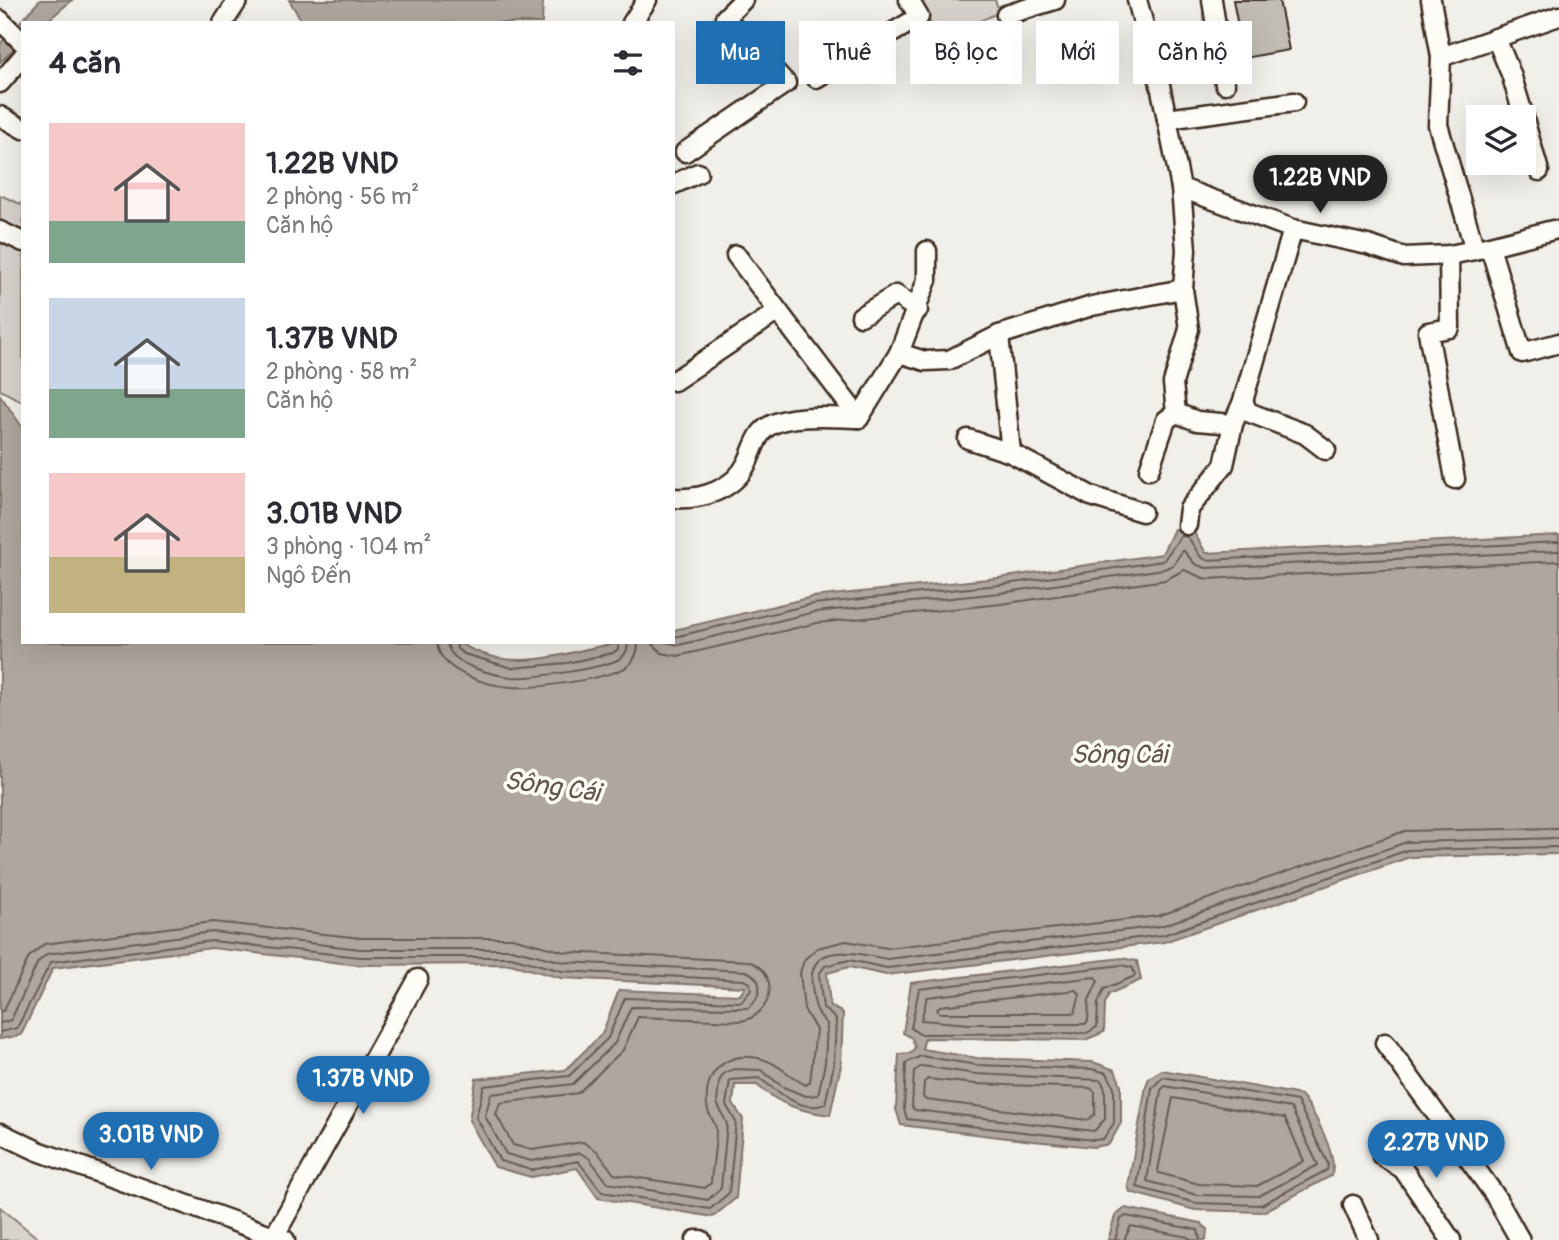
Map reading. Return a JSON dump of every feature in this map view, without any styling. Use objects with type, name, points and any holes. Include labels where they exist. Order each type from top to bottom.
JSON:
[{"type":"street","points":[[224,21],[238,0]]},
{"type":"street","points":[[633,21],[647,0]]},
{"type":"street","points":[[685,152],[786,83],[725,18],[743,0]]},
{"type":"street","points":[[896,31],[919,17],[909,0]]},
{"type":"street","points":[[1006,15],[1055,0]]},
{"type":"street","points":[[1137,0],[1181,188],[1186,250],[1183,289],[1189,329],[1173,383],[1175,413]]},
{"type":"street","points":[[1212,0],[1215,21]]},
{"type":"street","points":[[1431,0],[1441,57],[1438,125],[1482,248],[1522,353],[1559,343]]},
{"type":"street","points":[[1441,57],[1559,16]]},
{"type":"street","points":[[0,20],[21,41]]},
{"type":"street","points":[[1496,38],[1520,105]]},
{"type":"street","points":[[0,83],[21,58]]},
{"type":"street","points":[[1167,119],[1294,102]]},
{"type":"street","points":[[0,116],[21,128]]},
{"type":"street","points":[[1536,160],[1539,171]]},
{"type":"street","points":[[675,184],[698,173]]},
{"type":"street","points":[[1181,188],[1293,229],[1368,245],[1404,257],[1449,255],[1553,230]]},
{"type":"street","points":[[1188,525],[1189,509],[1224,465],[1233,424],[1243,401],[1293,229]]},
{"type":"street","points":[[0,231],[21,241]]},
{"type":"street","points":[[859,418],[899,354],[918,310],[927,280],[927,251]]},
{"type":"street","points":[[736,255],[859,418]]},
{"type":"street","points":[[1449,255],[1450,328],[1428,332],[1455,479]]},
{"type":"street","points":[[899,354],[911,359],[939,362],[961,355],[999,335],[1092,306],[1183,289]]},
{"type":"street","points":[[861,316],[896,295],[918,310]]},
{"type":"street","points":[[675,380],[778,311]]},
{"type":"street","points":[[999,335],[1011,453]]},
{"type":"street","points":[[1243,401],[1248,412],[1305,434],[1326,450]]},
{"type":"street","points":[[1175,413],[1197,421],[1233,424]]},
{"type":"street","points":[[1149,470],[1166,421],[1175,413]]},
{"type":"street","points":[[675,498],[702,497],[728,485],[741,474],[763,430],[774,424],[814,417],[859,418]]},
{"type":"street","points":[[968,439],[1011,453],[1091,496],[1142,512]]},
{"type":"street","points":[[0,1133],[37,1151],[280,1237],[418,979]]},
{"type":"street","points":[[1385,1043],[1494,1194],[1520,1240]]},
{"type":"street","points":[[1382,1156],[1403,1169],[1451,1240]]},
{"type":"street","points":[[1353,1205],[1369,1240]]},
{"type":"shaded area","points":[[920,0],[995,0],[1000,12],[980,21],[929,21]]},
{"type":"shaded area","points":[[0,195],[21,204],[21,401],[0,390]]},
{"type":"shaded area","points":[[0,1207],[40,1240],[0,1240]]},
{"type":"water","points":[[40,0],[72,0],[47,21],[21,21],[21,43],[0,62],[0,44]]},
{"type":"water","points":[[289,0],[543,0],[542,21],[302,21]]},
{"type":"water","name":"Sông Cái","points":[[0,395],[21,425],[21,644],[462,644],[501,659],[522,660],[614,644],[675,644],[675,630],[812,597],[998,578],[1162,554],[1174,529],[1192,529],[1206,553],[1559,535],[1559,854],[1410,857],[1164,942],[886,975],[849,967],[827,973],[830,1006],[843,1013],[841,1065],[830,1115],[791,1106],[774,1098],[757,1085],[735,1085],[733,1104],[743,1119],[736,1198],[713,1217],[598,1198],[577,1168],[531,1177],[495,1167],[469,1120],[476,1079],[565,1070],[602,1034],[619,990],[740,995],[745,987],[561,978],[510,964],[359,965],[212,948],[53,968],[21,1035],[0,1039]]},
{"type":"water","points":[[1122,958],[1137,961],[1141,980],[1109,994],[1105,1004],[1104,1032],[1085,1040],[925,1038],[922,1049],[977,1058],[1093,1062],[1115,1070],[1121,1085],[1121,1123],[1109,1144],[1094,1147],[901,1125],[896,1109],[899,1054],[911,1053],[915,1047],[912,1038],[903,1033],[911,983]]},
{"type":"water","points":[[1162,1070],[1301,1095],[1318,1122],[1329,1147],[1333,1168],[1331,1176],[1263,1212],[1195,1210],[1130,1192],[1128,1186],[1146,1086],[1149,1078]]},
{"type":"water","points":[[1125,1208],[1201,1223],[1207,1229],[1206,1240],[1108,1240],[1115,1216]]},
{"type":"building","points":[[1233,0],[1279,0],[1289,50],[1252,57],[1252,21],[1237,21]]}]
